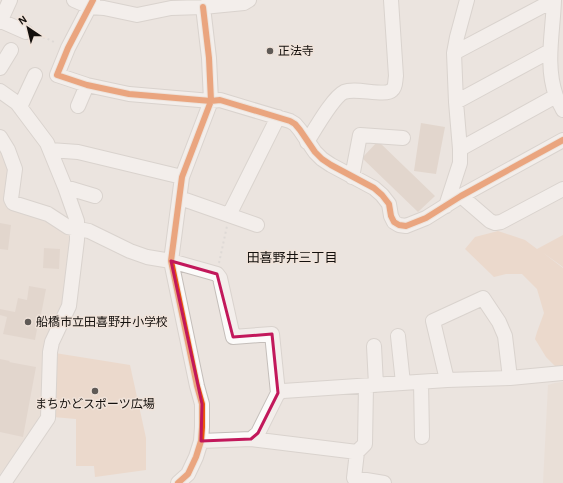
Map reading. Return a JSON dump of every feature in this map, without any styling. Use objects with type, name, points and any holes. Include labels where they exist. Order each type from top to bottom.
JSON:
[{"type":"street","points":[[10,0],[0,21],[26,32]]},
{"type":"street","points":[[74,0],[118,5],[137,15],[171,8],[244,3],[249,0]]},
{"type":"street","points":[[307,142],[334,100],[343,92],[355,90],[386,93],[393,89],[396,76],[391,0]]},
{"type":"street","points":[[446,206],[460,163],[454,53],[467,0]]},
{"type":"street","points":[[454,53],[554,0],[558,20],[550,51],[557,78],[556,96],[563,110]]},
{"type":"street","points":[[91,3],[68,48],[57,75],[87,85],[129,94],[211,101],[220,100],[290,120],[295,124],[307,142],[322,159],[374,188],[382,195],[389,204],[391,216],[394,222],[399,224],[406,226],[426,218],[461,196],[563,140]]},
{"type":"street","points":[[186,480],[201,441],[202,404],[170,261],[182,177],[211,101],[209,58],[203,7]]},
{"type":"street","points":[[0,68],[11,50]]},
{"type":"street","points":[[456,102],[550,51]]},
{"type":"street","points":[[20,107],[35,75]]},
{"type":"street","points":[[78,106],[87,85]]},
{"type":"street","points":[[0,91],[17,103],[46,143],[65,187],[77,221],[77,240],[69,306],[52,342],[50,352],[48,418],[4,483]]},
{"type":"street","points":[[460,149],[556,96]]},
{"type":"street","points":[[229,215],[278,117]]},
{"type":"street","points":[[352,177],[360,135],[403,138]]},
{"type":"street","points":[[0,137],[8,150],[15,168],[11,199],[13,203],[48,214],[68,227],[89,231],[130,251],[147,257],[170,261],[217,274],[220,278],[233,337],[272,334],[278,393],[258,433],[251,439]]},
{"type":"street","points":[[50,150],[78,152],[182,177]]},
{"type":"street","points":[[65,187],[95,196]]},
{"type":"street","points":[[461,196],[490,221],[495,223],[501,222],[563,189]]},
{"type":"street","points":[[180,198],[257,225]]},
{"type":"street","points":[[447,380],[433,321],[483,298],[499,322],[505,336],[510,378]]},
{"type":"street","points":[[398,336],[403,383]]},
{"type":"street","points":[[374,346],[365,444],[356,452],[354,481],[384,483]]},
{"type":"street","points":[[278,393],[287,390],[447,380],[510,378],[563,373]]},
{"type":"street","points":[[421,382],[422,437]]},
{"type":"street","points":[[201,441],[251,439],[356,452]]},
{"type":"path","points":[[26,32],[46,38],[68,48]]},
{"type":"path","points":[[217,274],[229,215]]},
{"type":"highlighted area","points":[[171,261],[217,274],[233,337],[272,334],[278,393],[258,433],[251,439],[201,441],[202,404]]},
{"type":"shaded area","name":"船橋市立田喜野井小学校","points":[[0,146],[10,170],[4,202],[6,205],[46,219],[67,232],[73,238],[64,304],[43,416],[0,474]]},
{"type":"shaded area","points":[[498,231],[525,240],[537,249],[563,235],[563,267],[542,252],[563,268],[563,366],[556,367],[546,357],[535,339],[544,313],[537,289],[522,274],[506,274],[494,277],[465,249],[475,237]]},
{"type":"shaded area","name":"まちかどスポーツ広場","points":[[55,353],[130,365],[146,438],[146,470],[95,477],[94,466],[76,466],[76,419],[53,417]]},
{"type":"shaded area","points":[[563,382],[563,483],[543,483],[548,385]]},
{"type":"building","points":[[421,123],[445,127],[436,174],[414,171]]},
{"type":"building","points":[[378,141],[435,196],[418,212],[362,158]]},
{"type":"building","points":[[0,223],[11,225],[8,250],[0,249]]},
{"type":"building","points":[[44,248],[60,249],[59,269],[43,268]]},
{"type":"building","points":[[29,286],[46,289],[35,340],[3,334],[7,317],[0,315],[0,309],[15,312],[18,298],[27,300]]},
{"type":"building","points":[[0,359],[36,367],[23,437],[0,432]]},
{"type":"cycle path","points":[[93,0],[68,48],[57,75],[87,85],[129,94],[211,101],[220,100],[290,121],[295,124],[315,152],[322,159],[374,188],[382,195],[389,204],[391,216],[394,222],[399,225],[406,226],[426,218],[461,196],[563,140]]},
{"type":"cycle path","points":[[178,483],[188,474],[196,457],[201,441],[202,427],[202,404],[171,261],[182,177],[211,101],[209,58],[203,7]]},
{"type":"place","name":"正法寺","points":[[270,51]]},
{"type":"place","name":"船橋市立田喜野井小学校","points":[[28,322]]},
{"type":"place","name":"まちかどスポーツ広場","points":[[95,391]]},
{"type":"district","name":"田喜野井三丁目","points":[[292,258]]}]
